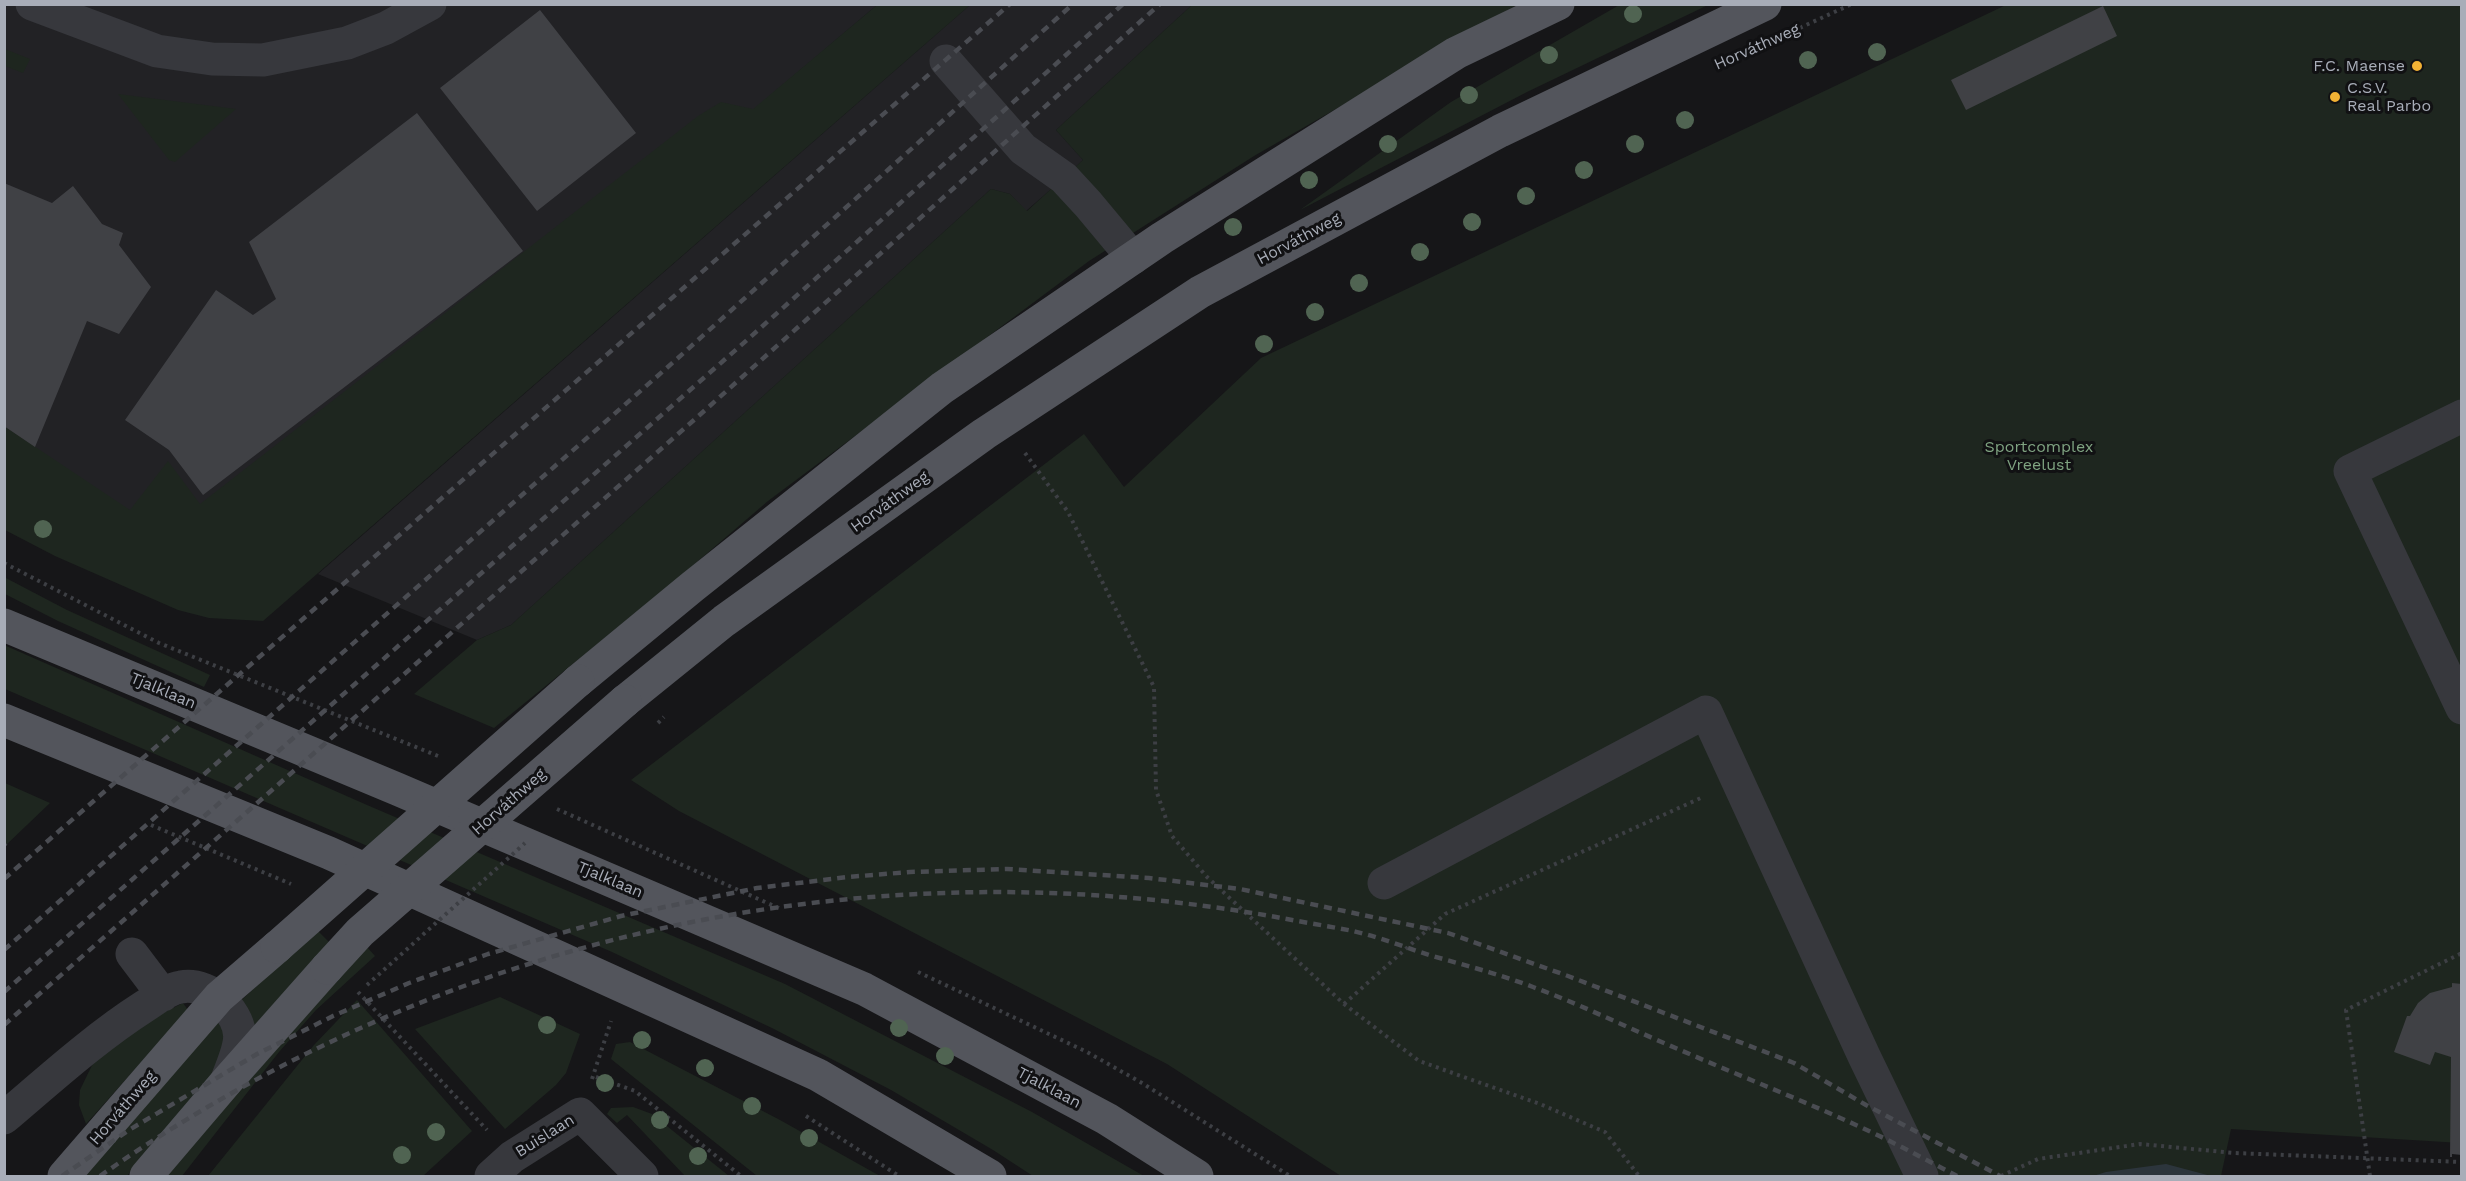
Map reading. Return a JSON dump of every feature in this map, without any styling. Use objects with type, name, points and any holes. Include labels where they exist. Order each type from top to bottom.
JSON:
[{"type":"main road","name":"Horváthweg","points":[[64,1176],[219,997],[578,681],[942,388],[1133,258],[1456,53],[1558,4]]},
{"type":"main road","name":"Horváthweg","points":[[146,1176],[226,1082],[360,932],[625,701],[724,621],[984,434],[1200,292],[1500,131],[1765,4]]},
{"type":"main road","name":"Tjalklaan","points":[[4,625],[397,789],[864,989],[1107,1119],[1197,1176]]},
{"type":"main road","points":[[4,720],[329,853],[818,1075],[990,1176]]},
{"type":"street","points":[[32,4],[157,51],[212,59],[263,60],[347,43],[386,28],[430,4]]},
{"type":"street","points":[[946,61],[1023,149],[1064,178],[1133,258]]},
{"type":"street","points":[[2462,416],[2350,471],[2462,708]]},
{"type":"street","points":[[1384,883],[1706,712],[1922,1176]]},
{"type":"street","points":[[132,954],[163,994]]},
{"type":"street","points":[[4,1118],[87,1048],[163,994],[182,987],[199,987],[219,997],[236,1017],[240,1032],[237,1051],[226,1082]]},
{"type":"street","points":[[580,1114],[642,1176]]},
{"type":"street","name":"Buislaan","points":[[501,1167],[580,1114]]},
{"type":"path","name":"Horváthweg","points":[[1788,33],[1852,4]]},
{"type":"path","points":[[1024,452],[1068,512],[1154,687],[1155,790],[1173,836],[1207,877],[1344,1004],[1419,1061],[1540,1104],[1605,1132],[1639,1176]]},
{"type":"path","points":[[656,725],[673,710]]},
{"type":"path","points":[[1344,1004],[1445,914],[1737,781]]},
{"type":"path","points":[[560,812],[568,804]]},
{"type":"path","points":[[151,825],[293,885]]},
{"type":"path","points":[[367,984],[533,835]]},
{"type":"path","points":[[414,936],[425,941]]},
{"type":"path","points":[[2370,1176],[2346,1010],[2462,953]]},
{"type":"path","points":[[358,992],[501,1167]]},
{"type":"path","name":"Buislaan","points":[[580,1114],[611,1020],[621,1025]]},
{"type":"path","points":[[593,1076],[635,1091],[741,1176]]},
{"type":"path","points":[[800,1111],[899,1176]]},
{"type":"path","points":[[2001,1176],[2038,1159],[2140,1144],[2234,1153],[2462,1162]]},
{"type":"shaded area","points":[[4,5],[877,5],[247,539],[5,496]]},
{"type":"shaded area","points":[[970,5],[1192,5],[1056,130],[1083,160],[1064,178],[1026,211],[1010,194],[991,189],[511,625],[477,640],[318,574]]},
{"type":"shaded area","points":[[2166,1164],[2211,1176],[2093,1176],[2106,1172]]},
{"type":"green space","points":[[1621,4],[1708,5],[1527,92],[1300,210],[1451,102]]},
{"type":"green space","points":[[877,5],[970,5],[263,621],[209,618],[178,610],[55,556],[5,530],[4,426],[130,510],[168,461],[200,504],[698,116],[721,102],[753,109]]},
{"type":"green space","points":[[1192,5],[1517,5],[1254,156],[1089,261],[768,501],[676,580],[494,728],[414,694],[477,640],[511,625],[991,189],[1010,194],[1027,211],[1083,160],[1056,130]]},
{"type":"green space","name":"Sportcomplex Vreelust","points":[[2006,5],[2461,5],[2461,1143],[2231,1129],[2221,1176],[1341,1176],[1167,1064],[679,811],[631,780],[1084,434],[1124,487],[1261,358]]},
{"type":"green space","points":[[5,49],[30,59],[23,73],[5,66]]},
{"type":"green space","points":[[118,94],[236,109],[175,162],[169,160]]},
{"type":"green space","points":[[4,577],[67,610],[210,675],[204,687],[58,621],[5,594]]},
{"type":"green space","points":[[4,645],[367,805],[785,984],[1032,1112],[1144,1176],[1033,1176],[891,1090],[774,1029],[612,952],[5,689]]},
{"type":"green space","points":[[5,783],[50,803],[5,846]]},
{"type":"green space","points":[[317,930],[330,943],[250,1030],[127,1176],[76,1176],[221,1019]]},
{"type":"green space","points":[[367,947],[375,956],[316,1010],[279,1052],[182,1176],[164,1176]]},
{"type":"green space","points":[[500,997],[580,1034],[566,1073],[556,1085],[505,1129],[415,1029]]},
{"type":"green space","points":[[357,1000],[472,1131],[423,1176],[208,1176],[314,1045]]},
{"type":"green space","points":[[183,1003],[188,1010],[86,1124],[79,1105],[80,1090],[95,1059],[159,1015]]},
{"type":"green space","points":[[630,1042],[780,1120],[880,1176],[757,1176],[611,1059],[616,1044]]},
{"type":"green space","points":[[633,1107],[652,1114],[729,1176],[685,1176],[627,1115],[617,1123],[607,1114],[611,1108]]},
{"type":"building","points":[[2103,6],[2117,36],[1966,110],[1951,80]]},
{"type":"building","points":[[540,10],[636,133],[537,211],[440,88]]},
{"type":"building","points":[[417,113],[523,251],[203,495],[169,450],[125,420],[216,290],[253,315],[276,299],[249,242]]},
{"type":"building","points":[[4,183],[52,203],[73,186],[102,224],[123,233],[119,245],[151,287],[119,334],[87,321],[35,447],[4,426]]},
{"type":"building","points":[[2452,983],[2462,984],[2462,1155],[2452,1154],[2450,1157],[2451,1057],[2435,1052],[2430,1065],[2394,1052],[2407,1016],[2410,1016],[2418,1003],[2430,993],[2452,987]]},
{"type":"railway","points":[[4,879],[1010,4]]},
{"type":"railway","points":[[4,950],[678,358],[1073,4]]},
{"type":"railway","points":[[4,992],[747,340],[1123,4]]},
{"type":"railway","points":[[4,1025],[694,420],[1160,4]]},
{"type":"railway","points":[[62,1176],[129,1130],[257,1054],[333,1016],[409,983],[488,954],[621,916],[757,888],[910,872],[1007,869],[1149,878],[1240,889],[1448,933],[1568,976],[1794,1063],[1866,1105],[2000,1176]]},
{"type":"railway","points":[[100,1176],[233,1093],[371,1023],[514,969],[662,928],[812,903],[966,892],[1120,897],[1276,917],[1372,936],[1507,978],[1570,1001],[1846,1120],[1957,1176]]},
{"type":"place","name":"F.C. Maense","points":[[2417,66]]},
{"type":"place","name":"C.S.V. Real Parbo","points":[[2335,97]]}]
